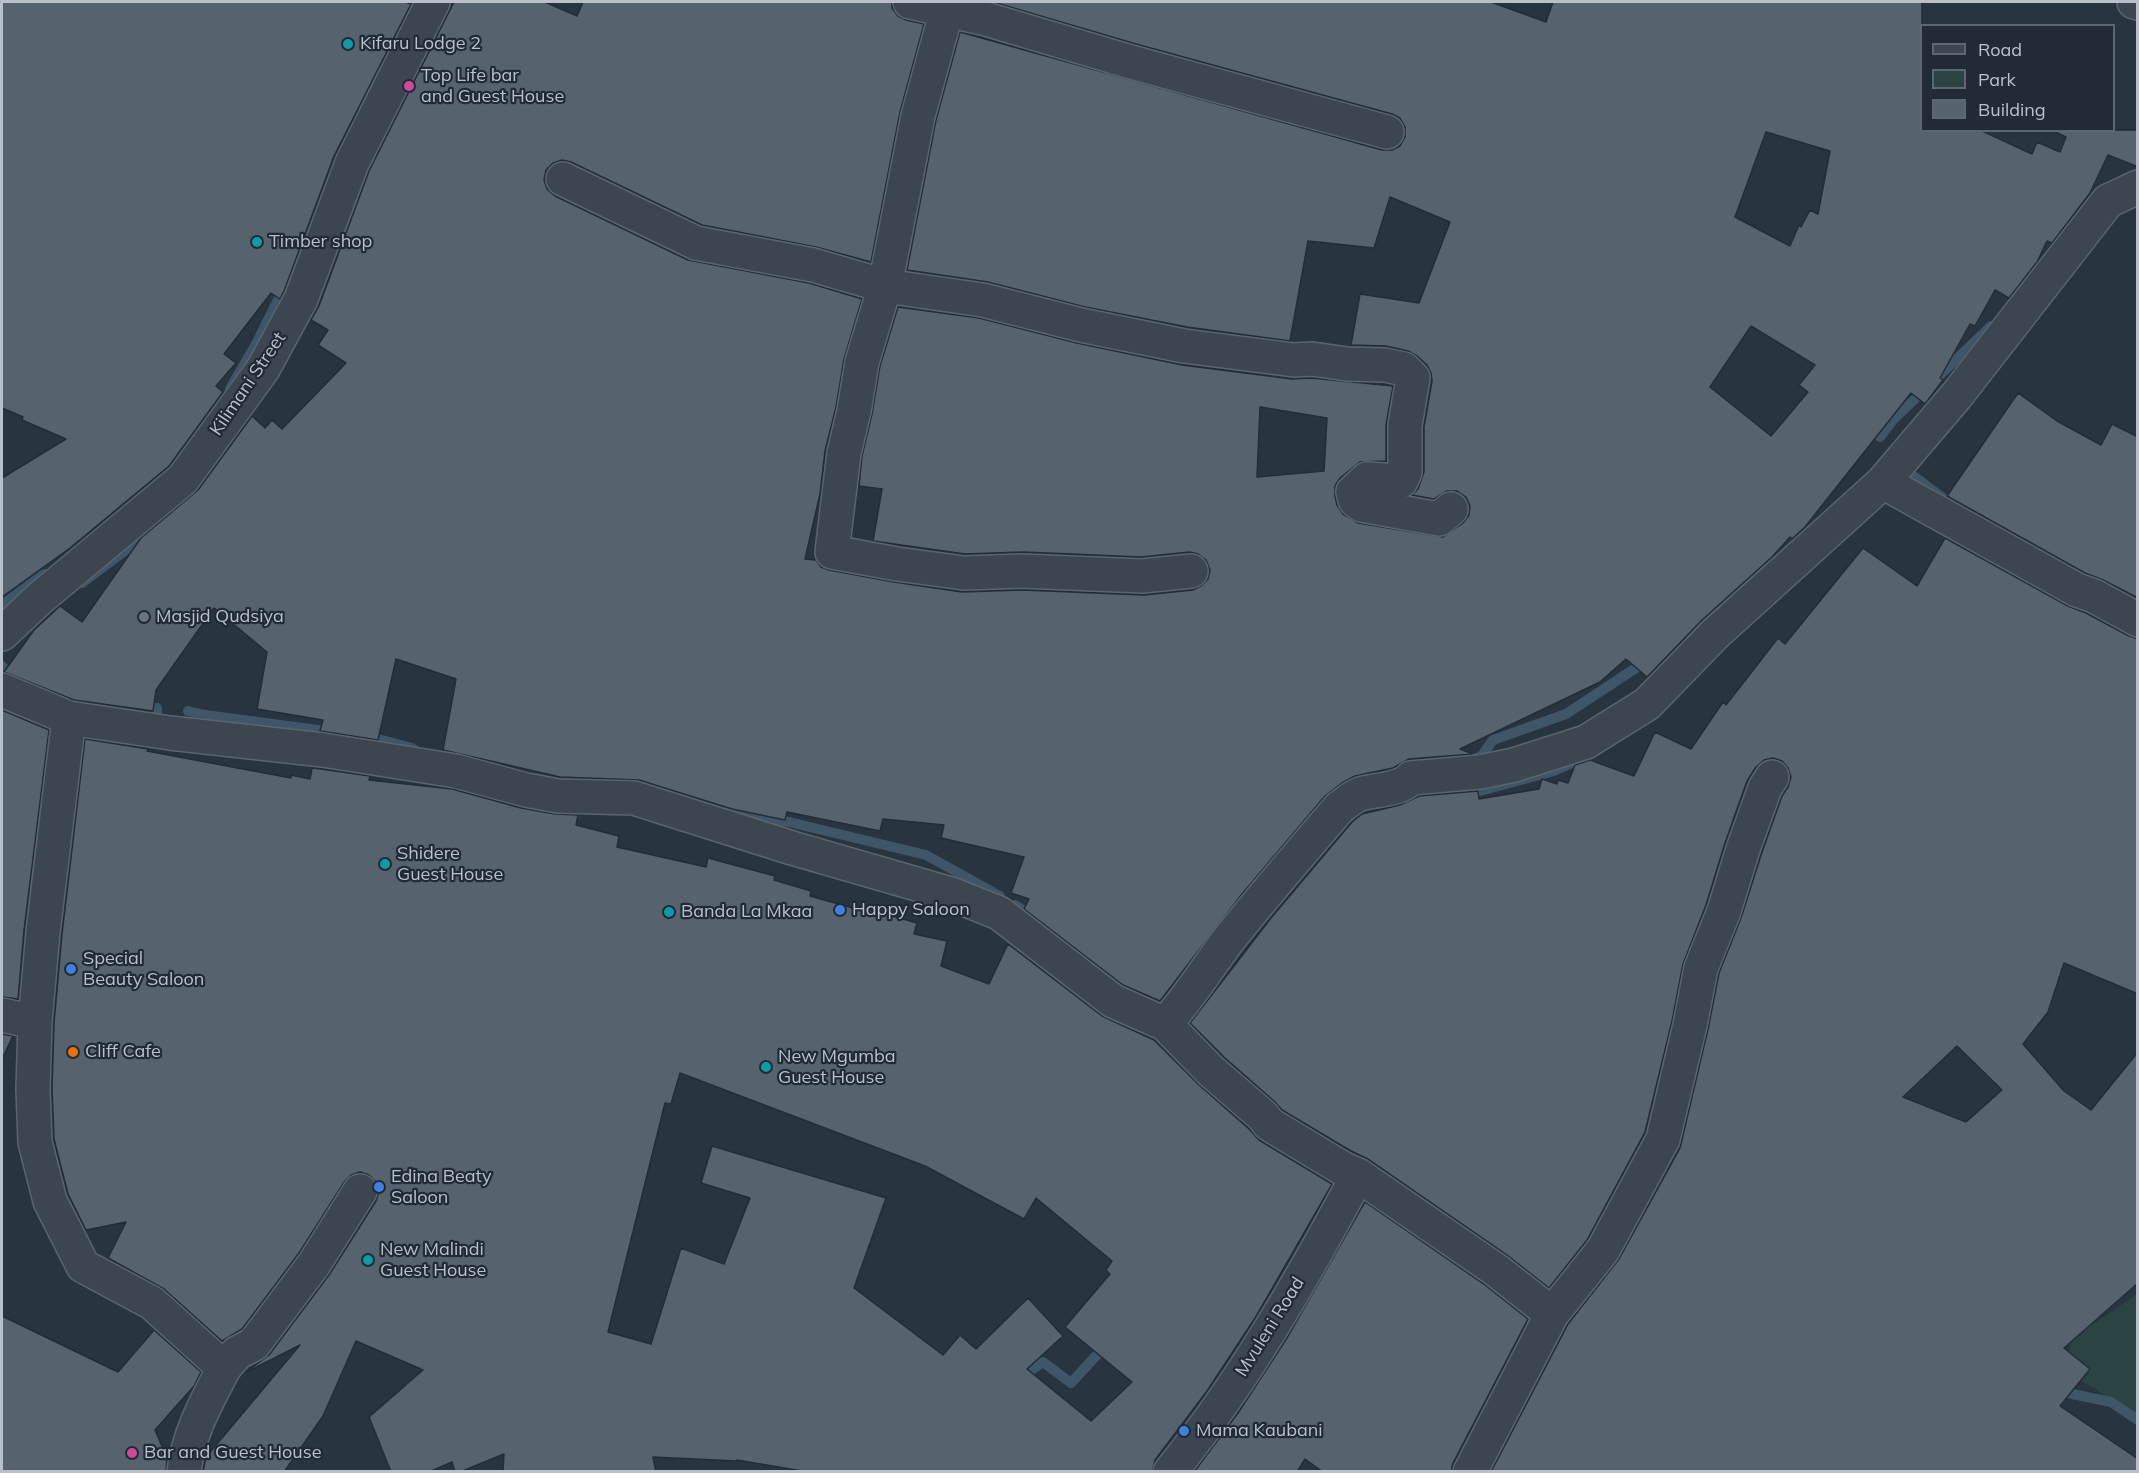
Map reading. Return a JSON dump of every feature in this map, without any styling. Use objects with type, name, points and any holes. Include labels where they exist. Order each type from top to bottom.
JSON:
[{"type":"street","name":"Kilimani Street","points":[[2,634],[39,598],[183,479],[262,369],[301,300],[352,163],[433,2]]},
{"type":"street","points":[[910,2],[947,6],[1131,62],[1387,132]]},
{"type":"street","points":[[947,6],[918,116],[885,286],[862,362],[844,453],[832,552],[964,573],[1022,571],[1142,576],[1191,571]]},
{"type":"street","points":[[563,178],[696,243],[813,265],[885,286],[983,300],[1081,325],[1184,346],[1294,360],[1312,359],[1347,364],[1385,365],[1404,369],[1413,378],[1405,425],[1405,472],[1401,481],[1367,479],[1353,492],[1355,500],[1361,505],[1439,519],[1451,509]]},
{"type":"street","points":[[1164,1024],[1186,1001],[1208,967],[1270,888],[1339,808],[1348,801],[1359,794],[1405,785],[1411,778],[1480,772],[1514,765],[1586,742],[1647,704],[1715,634],[1882,482],[1958,395],[2108,201],[2138,187]]},
{"type":"street","points":[[1882,482],[2077,590],[2094,596],[2138,620]]},
{"type":"street","points":[[2,690],[69,718],[184,735],[323,750],[456,771],[558,796],[634,798],[792,848],[951,894],[999,913],[1113,1001],[1164,1024],[1269,1124],[1342,1168],[1358,1175],[1496,1270],[1552,1314]]},
{"type":"street","points":[[69,718],[34,1022],[34,1142],[50,1201],[82,1266],[152,1303],[224,1368]]},
{"type":"street","points":[[1470,1472],[1552,1314],[1603,1250],[1663,1139],[1701,968],[1724,911],[1765,788],[1772,777]]},
{"type":"street","points":[[2,1015],[34,1022]]},
{"type":"street","name":"Mvuleni Road","points":[[1170,1472],[1205,1426],[1286,1304],[1358,1175]]},
{"type":"street","points":[[184,1472],[186,1455],[196,1424],[224,1368],[237,1353],[254,1344],[314,1264],[360,1191]]},
{"type":"green space","points":[[2137,1294],[2137,1416],[2068,1372],[2071,1333],[2095,1323]]},
{"type":"building","points":[[2,2],[405,2],[411,4],[334,156],[280,299],[271,293],[224,354],[236,363],[216,386],[223,392],[169,466],[70,548],[2,597],[2,478],[66,439],[22,420],[23,417],[2,408]]},
{"type":"building","points":[[454,2],[545,2],[577,16],[583,2],[892,2],[892,8],[898,16],[924,24],[900,112],[871,262],[816,247],[702,225],[571,162],[562,160],[553,163],[546,170],[544,180],[547,189],[555,196],[688,260],[809,283],[862,299],[844,359],[836,407],[825,451],[820,494],[805,559],[816,560],[821,567],[829,570],[962,592],[1022,590],[1144,595],[1193,590],[1201,586],[1208,579],[1210,570],[1206,560],[1190,552],[1141,557],[1023,552],[965,554],[873,541],[882,489],[859,486],[862,456],[880,366],[898,307],[979,318],[1077,343],[1182,365],[1292,379],[1311,378],[1393,386],[1386,425],[1386,461],[1360,462],[1340,478],[1335,486],[1337,505],[1343,514],[1358,523],[1443,537],[1463,523],[1469,515],[1470,506],[1466,497],[1457,491],[1447,491],[1434,499],[1412,495],[1418,489],[1424,472],[1424,427],[1432,381],[1431,373],[1427,365],[1408,351],[1386,346],[1351,345],[1360,294],[1419,303],[1450,222],[1390,197],[1374,248],[1308,241],[1290,341],[1187,327],[1085,307],[988,282],[907,270],[936,120],[960,32],[1382,150],[1392,150],[1400,146],[1405,137],[1405,127],[1400,118],[1392,114],[993,2],[1491,2],[1546,22],[1553,2],[1922,2],[1920,132],[1984,132],[2032,154],[2037,142],[2060,152],[2066,137],[2055,132],[2138,130],[2138,167],[2108,155],[2090,193],[2052,243],[2047,241],[2037,262],[2009,298],[1995,290],[1975,326],[1970,324],[1940,378],[1943,380],[1925,404],[1911,393],[1805,527],[1792,539],[1790,537],[1772,557],[1702,620],[1647,677],[1626,659],[1600,682],[1460,749],[1473,754],[1409,759],[1393,768],[1355,776],[1342,783],[1325,796],[1242,894],[1160,1001],[1123,985],[1024,909],[1029,899],[1011,893],[1024,857],[941,838],[944,825],[883,819],[880,831],[787,812],[785,820],[732,809],[639,780],[560,777],[443,750],[456,679],[396,659],[378,740],[320,731],[323,720],[257,709],[267,652],[214,608],[156,690],[153,711],[74,700],[4,672],[34,630],[60,606],[82,622],[141,538],[198,490],[252,416],[265,428],[272,420],[282,429],[346,363],[318,345],[328,330],[311,320],[319,306],[369,171]],"holes":[[[1766,132],[1830,151],[1818,214],[1810,210],[1801,227],[1799,225],[1790,246],[1735,217]],[[1751,326],[1815,365],[1799,385],[1808,392],[1771,436],[1710,387]],[[1260,407],[1327,418],[1324,471],[1257,477]]]},
{"type":"building","points":[[2018,393],[2057,421],[2101,445],[2112,424],[2138,437],[2138,598],[2085,573],[1947,496]]},
{"type":"building","points":[[1945,538],[2068,606],[2138,639],[2138,994],[2064,963],[2048,1012],[2023,1044],[2064,1091],[2091,1110],[2138,1052],[2138,1283],[2064,1348],[2090,1369],[2060,1406],[2138,1459],[2138,1472],[1491,1472],[1568,1324],[1619,1259],[1680,1148],[1719,973],[1741,918],[1782,796],[1788,787],[1791,777],[1788,768],[1782,761],[1773,758],[1764,760],[1756,767],[1747,781],[1706,905],[1683,964],[1672,1021],[1645,1132],[1587,1240],[1549,1288],[1507,1255],[1368,1159],[1282,1110],[1190,1023],[1271,918],[1352,822],[1362,814],[1400,805],[1419,796],[1478,791],[1479,799],[1539,789],[1542,779],[1557,784],[1558,780],[1568,783],[1575,765],[1590,760],[1634,776],[1655,732],[1691,749],[1723,702],[1726,705],[1778,638],[1785,644],[1863,548],[1917,586]],"holes":[[[1957,1046],[2002,1090],[1966,1122],[1903,1097]]]},
{"type":"building","points":[[2,710],[49,730],[24,930],[18,999],[2,997]]},
{"type":"building","points":[[85,739],[148,749],[147,751],[291,778],[291,775],[310,779],[312,768],[370,776],[369,780],[452,789],[521,808],[555,814],[578,815],[576,825],[619,836],[617,847],[706,867],[708,858],[775,876],[774,880],[811,891],[810,896],[917,923],[914,934],[947,941],[941,966],[989,984],[1008,944],[1102,1016],[1154,1040],[1259,1140],[1332,1184],[1255,1318],[1207,1391],[1155,1460],[1152,1472],[808,1472],[737,1460],[653,1457],[656,1472],[503,1472],[504,1454],[460,1472],[455,1472],[452,1462],[429,1472],[391,1472],[369,1417],[423,1370],[356,1341],[323,1416],[284,1472],[203,1472],[206,1457],[300,1345],[245,1373],[269,1355],[329,1275],[376,1201],[379,1191],[376,1182],[369,1175],[360,1172],[351,1175],[299,1253],[242,1329],[222,1341],[164,1289],[108,1258],[126,1222],[86,1230],[68,1194],[54,1139],[52,1089],[54,1023]],"holes":[[[680,1073],[925,1166],[1024,1219],[1036,1198],[1112,1261],[1106,1270],[1110,1274],[1065,1327],[1132,1382],[1091,1421],[1027,1369],[1063,1336],[1028,1298],[976,1349],[960,1335],[943,1355],[854,1288],[886,1198],[712,1146],[701,1183],[750,1198],[724,1264],[681,1248],[651,1344],[608,1332],[665,1103],[671,1104]]]},
{"type":"building","points":[[2,1034],[13,1036],[2,1059]]},
{"type":"building","points":[[1365,1202],[1485,1285],[1528,1319],[1453,1463],[1451,1472],[1323,1472],[1305,1459],[1297,1472],[1194,1472],[1238,1413],[1287,1338]]},
{"type":"building","points":[[2,1316],[118,1372],[154,1330],[201,1372],[194,1386],[155,1430],[167,1458],[166,1472],[2,1472]]},
{"type":"waterway","points":[[364,107],[376,68]]},
{"type":"waterway","points":[[344,228],[371,159]]},
{"type":"waterway","points":[[230,389],[256,344],[301,254]]},
{"type":"waterway","points":[[1880,437],[1893,420],[1991,326]]},
{"type":"waterway","points":[[1913,461],[1911,474],[1948,502]]},
{"type":"waterway","points":[[171,516],[193,489]]},
{"type":"waterway","points":[[82,583],[151,531]]},
{"type":"waterway","points":[[1688,632],[1742,587],[1760,566]]},
{"type":"waterway","points":[[2,605],[44,574]]},
{"type":"waterway","points":[[1472,759],[1481,757],[1493,740],[1566,714],[1648,660]]},
{"type":"waterway","points":[[2,666],[19,686]]},
{"type":"waterway","points":[[145,719],[157,716],[157,708]]},
{"type":"waterway","points":[[188,711],[333,732]]},
{"type":"waterway","points":[[367,736],[412,748],[422,755]]},
{"type":"waterway","points":[[1465,795],[1554,771],[1579,760]]},
{"type":"waterway","points":[[32,887],[38,810]]},
{"type":"waterway","points":[[726,812],[789,822],[926,855],[1000,896]]},
{"type":"waterway","points":[[1015,905],[1060,935]]},
{"type":"waterway","points":[[1077,949],[1126,991]]},
{"type":"waterway","points":[[1496,1288],[1515,1312],[1532,1319],[1536,1325],[1533,1331]]},
{"type":"waterway","points":[[1020,1378],[1043,1362],[1071,1383],[1107,1344]]},
{"type":"waterway","points":[[2058,1391],[2111,1402],[2138,1420]]},
{"type":"place","name":"Kifaru Lodge 2","points":[[348,44]]},
{"type":"place","name":"Top Life bar and Guest House","points":[[409,86]]},
{"type":"place","name":"Timber shop","points":[[257,242]]},
{"type":"place","name":"Masjid Qudsiya","points":[[144,617]]},
{"type":"place","name":"Shidere Guest House","points":[[385,864]]},
{"type":"place","name":"Happy Saloon","points":[[840,910]]},
{"type":"place","name":"Banda La Mkaa","points":[[669,912]]},
{"type":"place","name":"Special Beauty Saloon","points":[[71,969]]},
{"type":"place","name":"Cliff Cafe","points":[[73,1052]]},
{"type":"place","name":"New Mgumba Guest House","points":[[766,1067]]},
{"type":"place","name":"Edina Beaty Saloon","points":[[379,1187]]},
{"type":"place","name":"New Malindi Guest House","points":[[368,1260]]},
{"type":"place","name":"Mama Kaubani","points":[[1184,1431]]},
{"type":"place","name":"Bar and Guest House","points":[[132,1453]]}]
